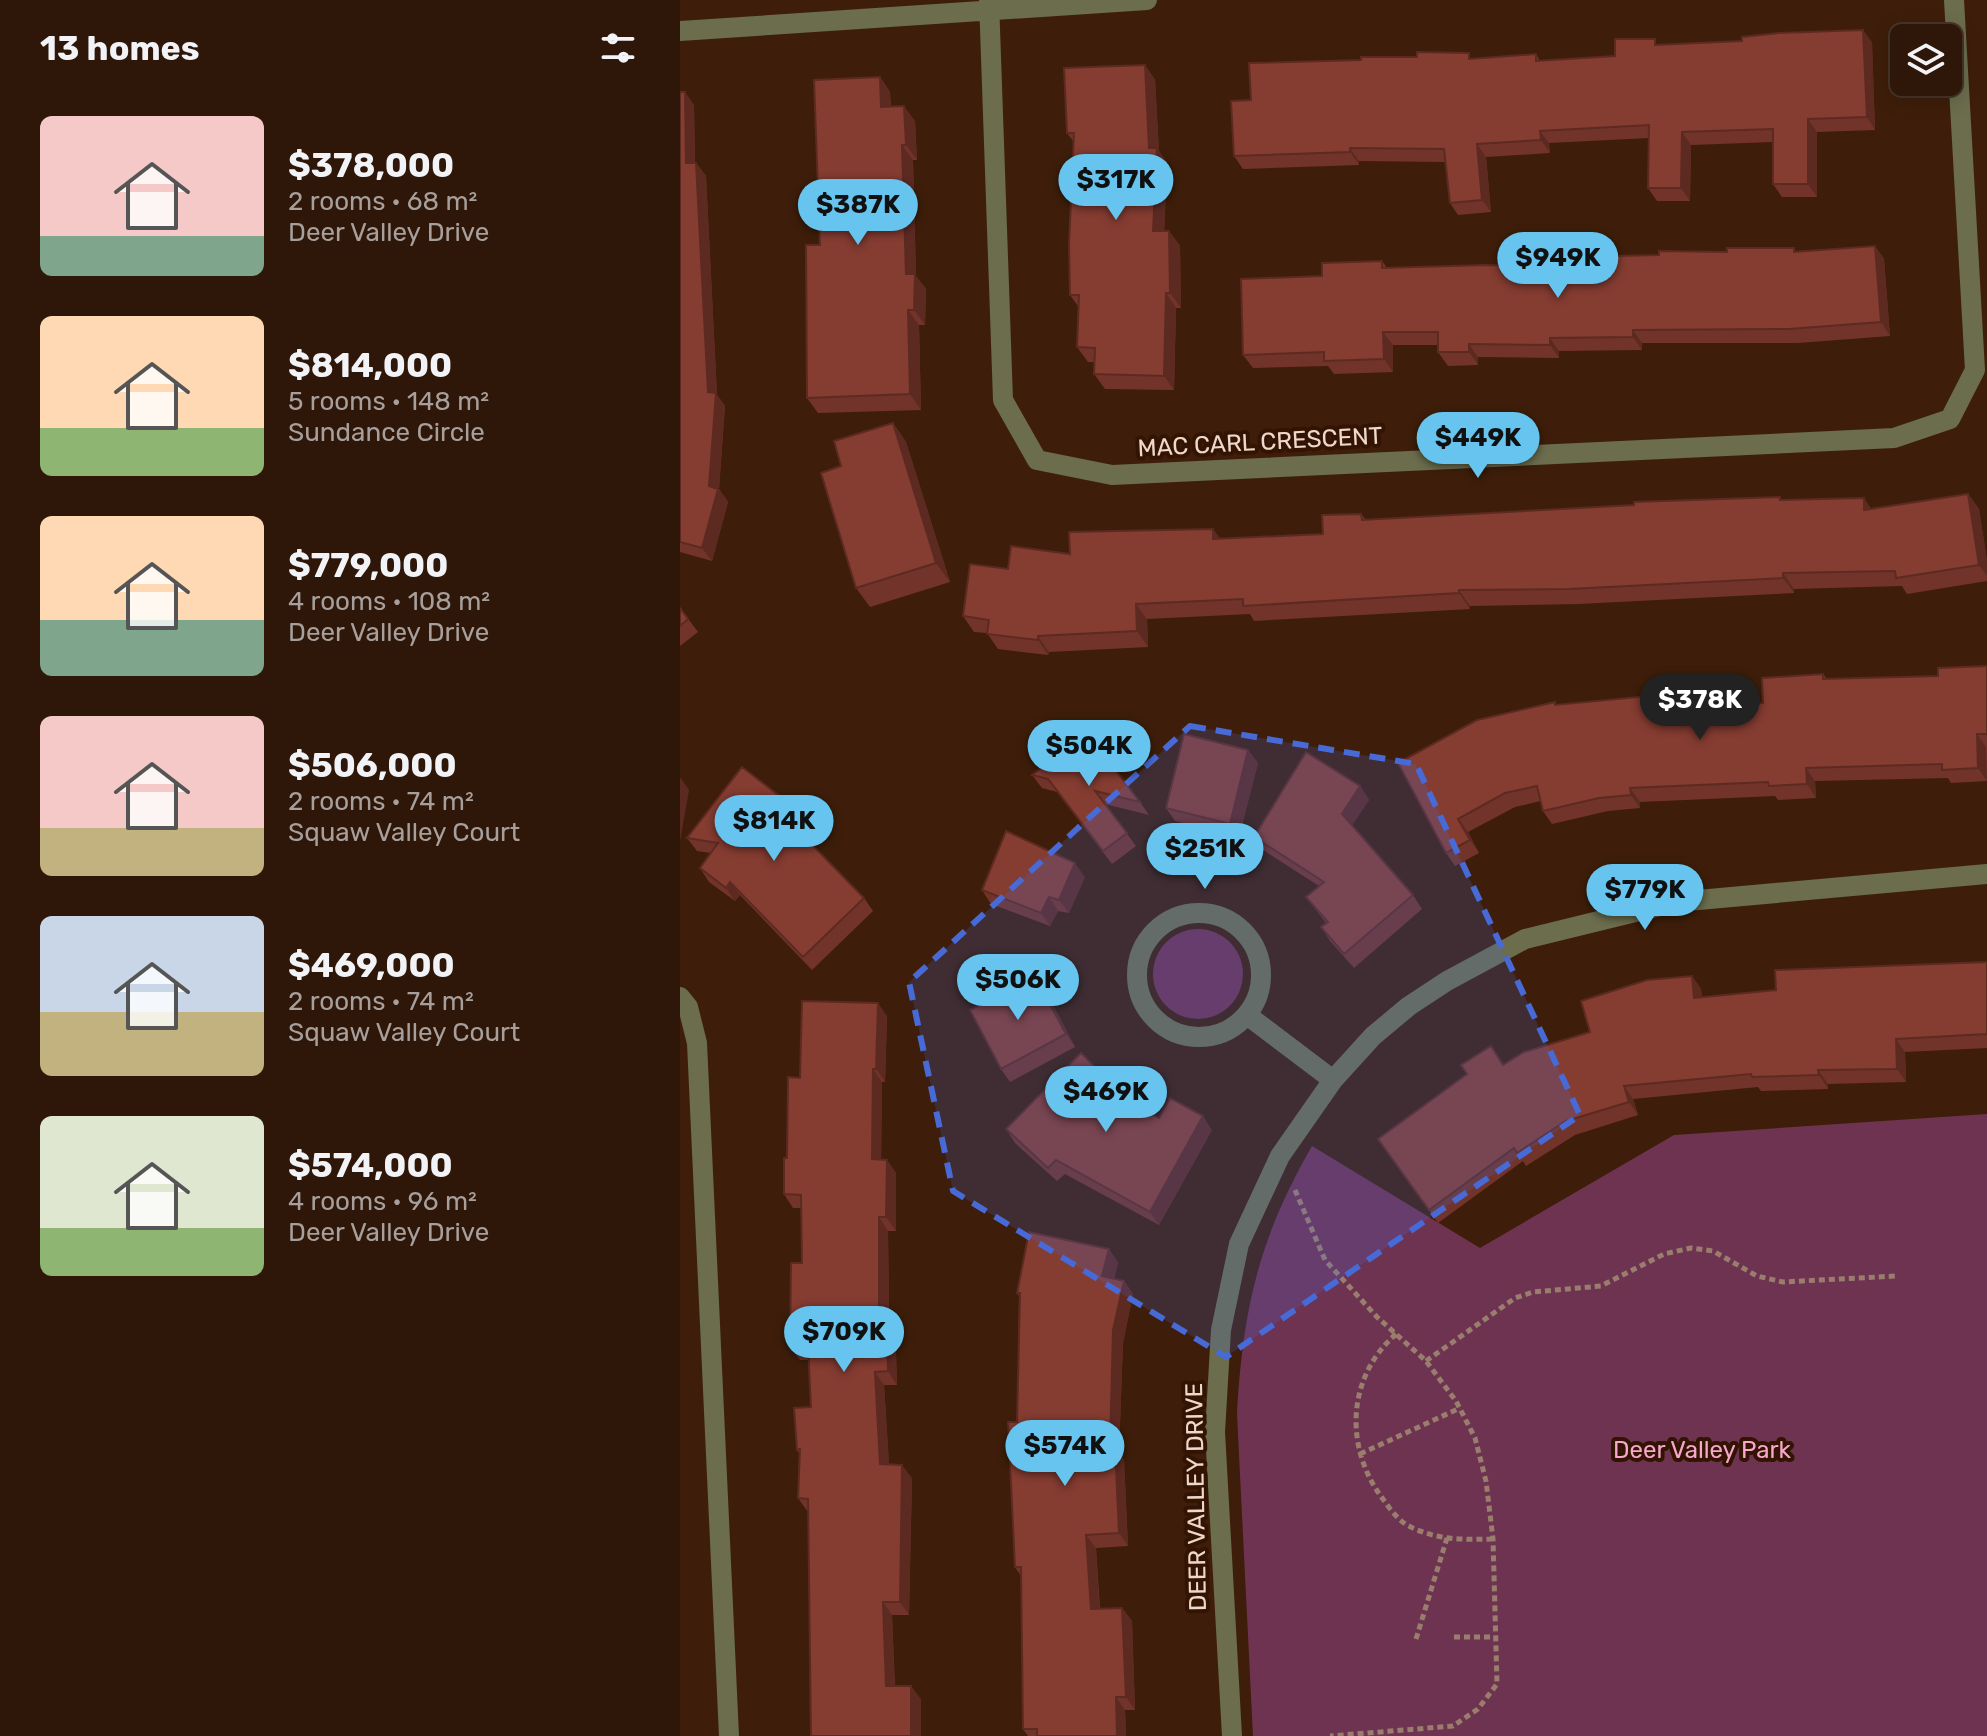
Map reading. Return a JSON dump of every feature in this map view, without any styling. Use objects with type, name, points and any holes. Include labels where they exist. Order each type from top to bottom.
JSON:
[{"type":"street","points":[[680,31],[989,4],[1147,0]]},
{"type":"street","name":"MAC CARL CRESCENT","points":[[989,4],[1003,400],[1037,460],[1112,475],[1894,438],[1950,419],[1975,370],[1954,0]]},
{"type":"street","name":"DEER VALLEY DRIVE","points":[[1232,1736],[1215,1432],[1221,1330],[1239,1244],[1280,1156],[1333,1080],[1373,1036],[1409,1006],[1447,981],[1525,939],[1676,902],[1987,874]]},
{"type":"street","points":[[1189,913],[1210,913],[1230,921],[1247,935],[1258,954],[1261,975],[1258,996],[1247,1015],[1232,1028],[1214,1036],[1174,1033],[1158,1022],[1145,1006],[1138,988],[1137,968],[1142,949],[1153,932],[1169,920],[1189,913]]},
{"type":"street","points":[[680,997],[688,1007],[697,1043],[729,1736]]},
{"type":"street","points":[[1247,1015],[1333,1080]]},
{"type":"path","points":[[1280,1156],[1325,1260],[1426,1361],[1460,1408],[1475,1438],[1486,1481],[1493,1539],[1497,1684],[1478,1709],[1453,1726],[1330,1736]]},
{"type":"path","points":[[1426,1361],[1515,1298],[1533,1292],[1601,1286],[1664,1254],[1691,1248],[1713,1251],[1757,1276],[1783,1282],[1896,1276]]},
{"type":"path","points":[[1396,1334],[1384,1344],[1370,1364],[1354,1420],[1360,1454],[1370,1480],[1389,1507],[1407,1525],[1459,1541],[1493,1539]]},
{"type":"path","points":[[1360,1454],[1460,1408]]},
{"type":"path","points":[[1416,1639],[1447,1538]]},
{"type":"path","points":[[1454,1637],[1494,1637]]},
{"type":"highlighted area","points":[[1190,726],[1416,764],[1580,1115],[1226,1357],[953,1191],[909,982]]},
{"type":"green space","points":[[1198,929],[1215,933],[1230,942],[1239,957],[1243,974],[1239,991],[1230,1006],[1215,1015],[1198,1019],[1181,1015],[1166,1006],[1157,991],[1153,974],[1157,957],[1166,942],[1181,933]]},
{"type":"green space","name":"Deer Valley Park","points":[[1987,1114],[1987,1736],[1253,1736],[1237,1414],[1240,1376],[1249,1307],[1267,1243],[1312,1146],[1480,1248],[1674,1135]]},
{"type":"building","points":[[1863,30],[1867,117],[1808,119],[1808,184],[1773,184],[1773,129],[1682,132],[1681,188],[1648,188],[1649,125],[1540,131],[1541,140],[1477,144],[1482,200],[1450,203],[1444,149],[1350,148],[1350,152],[1234,156],[1231,101],[1251,100],[1249,63],[1417,57],[1417,52],[1469,53],[1469,59],[1536,54],[1536,61],[1615,56],[1615,39],[1655,39],[1655,45],[1742,41],[1742,37],[1779,33]]},
{"type":"building","points":[[1145,65],[1149,148],[1157,148],[1153,231],[1169,231],[1170,293],[1166,293],[1164,376],[1094,374],[1095,348],[1077,347],[1079,295],[1070,295],[1074,133],[1067,133],[1064,68]]},
{"type":"building","points":[[880,77],[881,107],[904,106],[906,145],[902,145],[906,274],[915,274],[914,310],[908,310],[910,394],[807,398],[806,245],[820,245],[814,80]]},
{"type":"building","points":[[680,92],[685,92],[686,163],[696,163],[708,392],[716,393],[709,486],[718,489],[702,548],[680,542]]},
{"type":"building","points":[[1875,246],[1881,322],[1789,329],[1633,330],[1633,337],[1550,338],[1550,345],[1469,344],[1469,352],[1438,352],[1438,332],[1383,332],[1384,359],[1324,361],[1324,352],[1243,355],[1241,279],[1322,276],[1322,263],[1382,261],[1382,268],[1566,266],[1566,257],[1659,255],[1659,251],[1727,252],[1727,248],[1794,248],[1794,252]]},
{"type":"building","points":[[893,423],[936,563],[856,588],[821,473],[841,466],[834,441]]},
{"type":"building","points":[[1968,494],[1979,565],[1896,578],[1895,571],[1783,573],[1783,578],[1569,589],[1459,590],[1459,593],[1243,606],[1243,599],[1136,604],[1137,631],[1038,636],[1038,640],[987,634],[989,620],[963,616],[970,564],[1008,569],[1011,546],[1070,554],[1069,532],[1213,529],[1213,539],[1323,534],[1322,515],[1361,514],[1362,520],[1634,505],[1634,502],[1780,497],[1780,500],[1864,498],[1864,510]]},
{"type":"building","points":[[680,608],[688,619],[680,626]]},
{"type":"building","points":[[1987,666],[1987,734],[1977,734],[1978,768],[1942,770],[1942,764],[1806,768],[1807,784],[1769,786],[1768,782],[1630,788],[1631,795],[1599,798],[1543,811],[1537,786],[1505,793],[1458,819],[1470,840],[1446,853],[1398,763],[1477,720],[1555,702],[1555,705],[1649,696],[1651,709],[1763,703],[1762,678],[1823,674],[1823,679],[1938,676],[1938,668]]},
{"type":"building","points":[[1087,733],[1140,802],[1095,791],[1127,833],[1103,851],[1048,779],[1032,775]]},
{"type":"building","points":[[1184,734],[1248,750],[1230,824],[1166,808]]},
{"type":"building","points":[[1306,752],[1360,786],[1342,814],[1413,895],[1344,954],[1321,927],[1328,922],[1306,897],[1324,882],[1254,837]]},
{"type":"building","points":[[742,767],[790,804],[782,814],[864,898],[803,957],[730,882],[726,888],[700,868],[718,843],[687,838]]},
{"type":"building","points":[[1006,831],[1075,863],[1059,900],[1049,897],[1041,913],[982,890]]},
{"type":"building","points":[[1987,962],[1987,1034],[1896,1039],[1897,1069],[1818,1070],[1819,1075],[1752,1077],[1751,1074],[1624,1086],[1629,1102],[1566,1121],[1517,1153],[1514,1148],[1429,1210],[1378,1139],[1467,1074],[1461,1065],[1491,1046],[1503,1065],[1524,1052],[1590,1032],[1581,1001],[1647,980],[1692,976],[1694,998],[1776,990],[1775,970]]},
{"type":"building","points":[[1034,975],[1066,1034],[1001,1069],[970,1010]]},
{"type":"building","points":[[802,1001],[878,1003],[876,1069],[873,1069],[872,1159],[887,1160],[886,1217],[879,1217],[879,1306],[886,1306],[888,1371],[875,1372],[880,1464],[902,1465],[900,1602],[883,1602],[886,1686],[911,1686],[911,1736],[811,1736],[808,1499],[798,1498],[800,1449],[797,1450],[794,1408],[811,1407],[808,1347],[790,1347],[791,1263],[802,1263],[801,1195],[784,1194],[788,1077],[800,1078]]},
{"type":"building","points":[[1081,1053],[1106,1078],[1100,1085],[1159,1118],[1170,1098],[1203,1116],[1150,1212],[1056,1160],[1048,1168],[1006,1129]]},
{"type":"building","points":[[1029,1232],[1109,1249],[1102,1276],[1124,1281],[1113,1330],[1110,1447],[1115,1446],[1119,1533],[1086,1535],[1091,1609],[1122,1608],[1126,1697],[1116,1697],[1117,1736],[1037,1736],[1037,1729],[1023,1729],[1021,1567],[1015,1567],[1008,1422],[1017,1422],[1020,1293],[1017,1293]]}]
